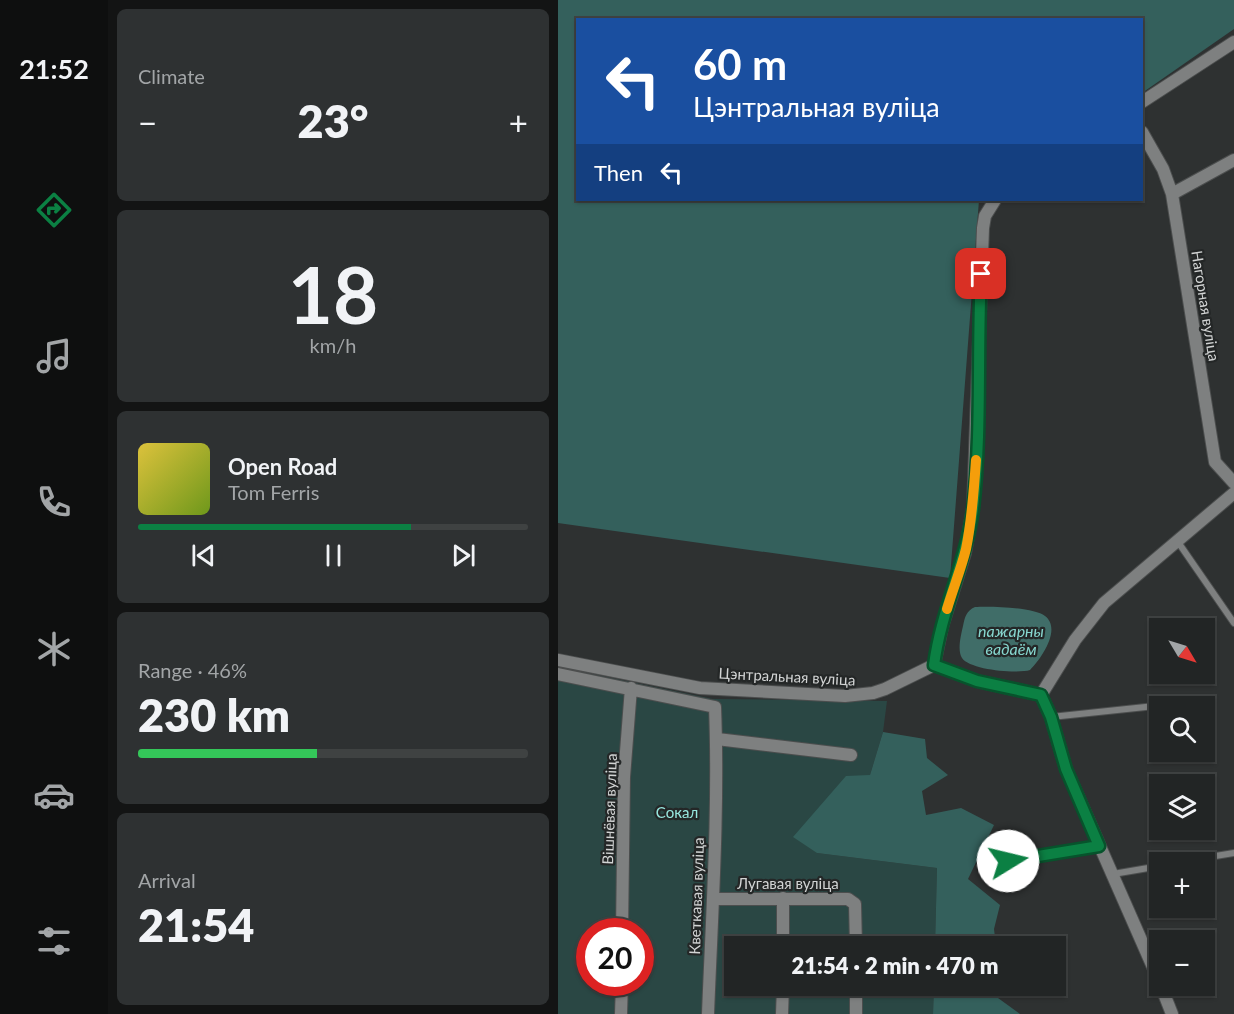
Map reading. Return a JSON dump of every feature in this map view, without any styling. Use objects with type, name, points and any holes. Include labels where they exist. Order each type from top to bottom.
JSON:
[{"type":"street","points":[[1143,101],[1234,42]]},
{"type":"street","name":"Нагорная вуліца","points":[[1143,134],[1163,169],[1172,194],[1215,462],[1234,483]]},
{"type":"street","points":[[1172,194],[1234,160]]},
{"type":"street","points":[[993,202],[985,216],[983,228],[973,508],[965,553],[942,627],[934,665],[977,681],[1018,692],[1041,695]]},
{"type":"street","points":[[1041,695],[1075,640],[1097,612],[1121,588],[1234,493]]},
{"type":"street","name":"Цэнтральная вуліца","points":[[558,660],[699,688],[845,696],[873,693],[885,689],[934,665]]},
{"type":"street","points":[[558,674],[631,688]]},
{"type":"street","name":"Кветкавая вуліца","points":[[631,688],[715,707],[717,739],[708,1014]]},
{"type":"street","name":"Вішнёвая вуліца","points":[[622,918],[624,777],[631,688]]},
{"type":"street","points":[[1041,695],[1051,717],[1066,769],[1149,960]]},
{"type":"street","points":[[717,739],[851,755]]},
{"type":"street","points":[[783,898],[783,936]]},
{"type":"street","name":"Лугавая вуліца","points":[[713,899],[848,899],[855,904],[856,936]]},
{"type":"street","points":[[621,1014],[622,996]]},
{"type":"street","points":[[782,1014],[783,996]]},
{"type":"street","points":[[856,996],[856,1014]]},
{"type":"street","points":[[1165,996],[1172,1014]]},
{"type":"lane","points":[[1178,542],[1234,622]]},
{"type":"lane","points":[[1051,717],[1149,707]]},
{"type":"lane","points":[[1008,861],[1099,846]]},
{"type":"lane","points":[[1215,856],[1234,853]]},
{"type":"lane","points":[[1111,875],[1149,868]]},
{"type":"green space","name":"Сокал","points":[[558,667],[713,699],[887,701],[883,732],[870,775],[817,853],[937,868],[935,936],[724,936],[724,996],[934,996],[933,1014],[558,1014]]},
{"type":"shaded area","points":[[558,0],[1234,0],[1234,29],[1143,92],[1143,18],[576,18],[576,201],[979,201],[950,578],[558,523]]},
{"type":"shaded area","points":[[883,732],[925,739],[927,758],[948,775],[922,791],[926,815],[961,808],[994,825],[968,879],[1000,905],[994,929],[995,936],[935,936],[937,868],[817,853],[793,837],[846,776],[870,775]]},
{"type":"shaded area","points":[[934,996],[998,996],[1020,1014],[933,1014]]},
{"type":"water","name":"пажарны вадаём","points":[[975,607],[1022,609],[1045,616],[1050,622],[1051,636],[1044,652],[1030,670],[1015,672],[994,670],[974,666],[962,658],[960,638],[964,620],[968,612]]},
{"type":"slow traffic","points":[[947,609],[965,553],[973,508],[976,460]]},
{"type":"route","points":[[981,274],[979,389],[973,508],[965,553],[942,627],[934,665],[1008,690],[1041,695],[1051,717],[1060,754],[1099,846],[1008,861]]}]
